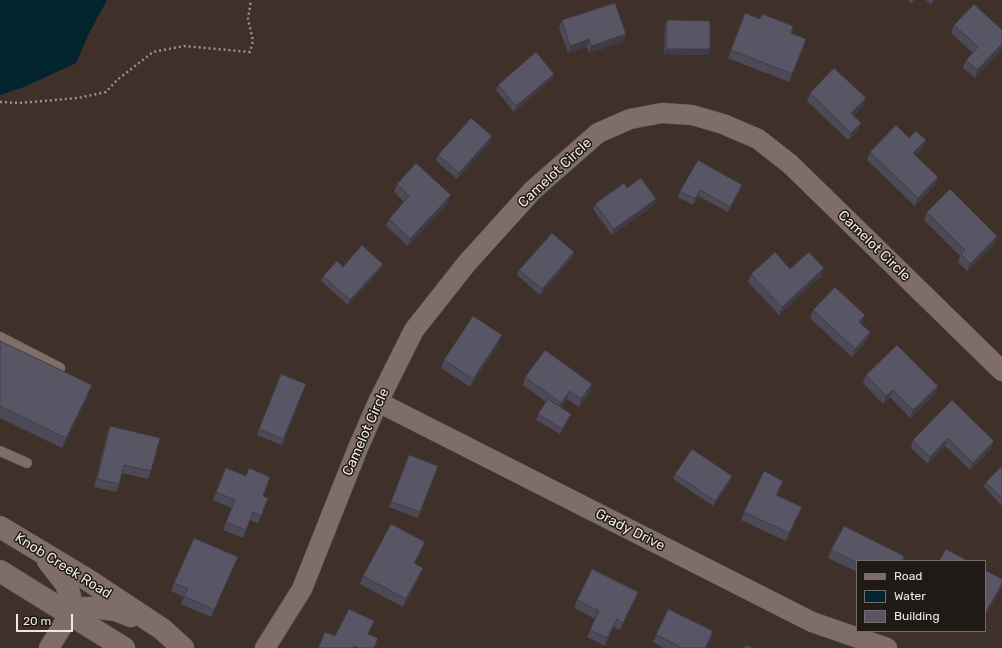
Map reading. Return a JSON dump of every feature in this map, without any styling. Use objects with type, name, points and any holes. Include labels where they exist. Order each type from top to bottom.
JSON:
[{"type":"main road","name":"Knob Creek Road","points":[[0,527],[88,580],[162,629],[183,648]]},
{"type":"main road","points":[[41,552],[66,584],[70,596],[69,614]]},
{"type":"main road","points":[[0,572],[124,648]]},
{"type":"main road","points":[[69,614],[80,608],[116,610],[162,629]]},
{"type":"street","name":"Camelot Circle","points":[[265,648],[302,589],[355,455],[378,402],[414,330],[467,263],[533,190],[598,133],[630,120],[662,113],[692,115],[723,124],[758,139],[784,160],[1002,371]]},
{"type":"street","name":"Grady Drive","points":[[378,402],[812,622],[887,648]]},
{"type":"street","points":[[48,648],[69,614]]},
{"type":"lane","points":[[0,337],[60,368]]},
{"type":"lane","points":[[0,451],[27,464]]},
{"type":"path","points":[[0,102],[19,103],[78,98],[106,92],[117,80],[153,52],[184,46],[250,52],[253,41],[248,18],[251,0]]},
{"type":"water","points":[[0,0],[107,0],[89,33],[76,63],[24,87],[0,95]]},
{"type":"building","points":[[615,3],[626,34],[591,46],[589,39],[570,46],[562,20]]},
{"type":"building","points":[[974,4],[1002,30],[1002,44],[977,70],[966,60],[978,47],[954,25]]},
{"type":"building","points":[[745,13],[760,19],[762,14],[793,26],[791,33],[806,39],[792,74],[731,50]]},
{"type":"building","points":[[667,20],[710,21],[710,49],[666,49]]},
{"type":"building","points":[[536,52],[554,74],[516,106],[498,85]]},
{"type":"building","points":[[834,68],[866,98],[851,113],[861,123],[851,133],[810,93]]},
{"type":"building","points":[[471,118],[492,136],[459,173],[438,155]]},
{"type":"building","points":[[896,125],[909,138],[916,131],[926,140],[913,153],[938,177],[918,198],[870,152]]},
{"type":"building","points":[[698,160],[742,185],[730,207],[700,190],[695,199],[680,191]]},
{"type":"building","points":[[416,163],[451,195],[410,239],[389,219],[409,196],[397,184]]},
{"type":"building","points":[[641,178],[656,199],[614,229],[595,204],[624,183],[627,188]]},
{"type":"building","points":[[950,189],[997,236],[970,264],[961,254],[965,250],[927,212]]},
{"type":"building","points":[[552,233],[574,252],[542,289],[519,270]]},
{"type":"building","points":[[362,245],[383,264],[350,300],[323,276],[337,261],[343,267]]},
{"type":"building","points":[[775,252],[790,269],[809,252],[824,268],[782,307],[751,274]]},
{"type":"building","points":[[835,287],[865,315],[859,322],[870,332],[855,349],[813,310]]},
{"type":"building","points":[[473,316],[502,335],[473,379],[444,360]]},
{"type":"building","points":[[0,341],[92,385],[66,438],[0,406]]},
{"type":"building","points":[[897,345],[938,386],[913,410],[893,390],[886,396],[866,375]]},
{"type":"building","points":[[545,350],[592,384],[581,399],[570,391],[561,403],[525,377]]},
{"type":"building","points":[[281,374],[306,384],[283,439],[259,429]]},
{"type":"building","points":[[548,399],[571,414],[562,429],[538,414]]},
{"type":"building","points":[[952,400],[994,441],[973,463],[948,438],[930,457],[913,440]]},
{"type":"building","points":[[110,426],[160,438],[151,471],[124,465],[119,484],[97,479]]},
{"type":"building","points":[[692,449],[732,476],[715,501],[675,474]]},
{"type":"building","points":[[409,455],[438,466],[420,512],[391,502]]},
{"type":"building","points":[[1002,466],[1002,499],[986,482]]},
{"type":"building","points":[[226,468],[246,476],[249,468],[270,477],[263,496],[268,498],[261,516],[253,512],[246,530],[226,522],[235,500],[216,492]]},
{"type":"building","points":[[764,471],[783,481],[776,495],[802,507],[789,533],[744,512]]},
{"type":"building","points":[[391,524],[425,542],[414,563],[423,568],[406,599],[363,576]]},
{"type":"building","points":[[844,526],[904,556],[902,560],[856,560],[856,562],[831,550]]},
{"type":"building","points":[[194,538],[238,557],[214,610],[184,596],[188,589],[174,583]]},
{"type":"building","points":[[946,549],[966,560],[940,560]]},
{"type":"building","points":[[592,569],[638,592],[623,623],[617,619],[607,638],[590,630],[599,611],[577,600]]},
{"type":"building","points":[[986,571],[1002,579],[1002,584],[986,612]]},
{"type":"building","points":[[349,609],[374,621],[368,634],[378,638],[374,648],[359,648],[354,646],[353,648],[318,648],[325,632],[335,636]]},
{"type":"building","points":[[668,609],[713,631],[705,648],[678,648],[679,646],[656,635]]},
{"type":"building","points":[[746,645],[754,648],[744,648]]}]
